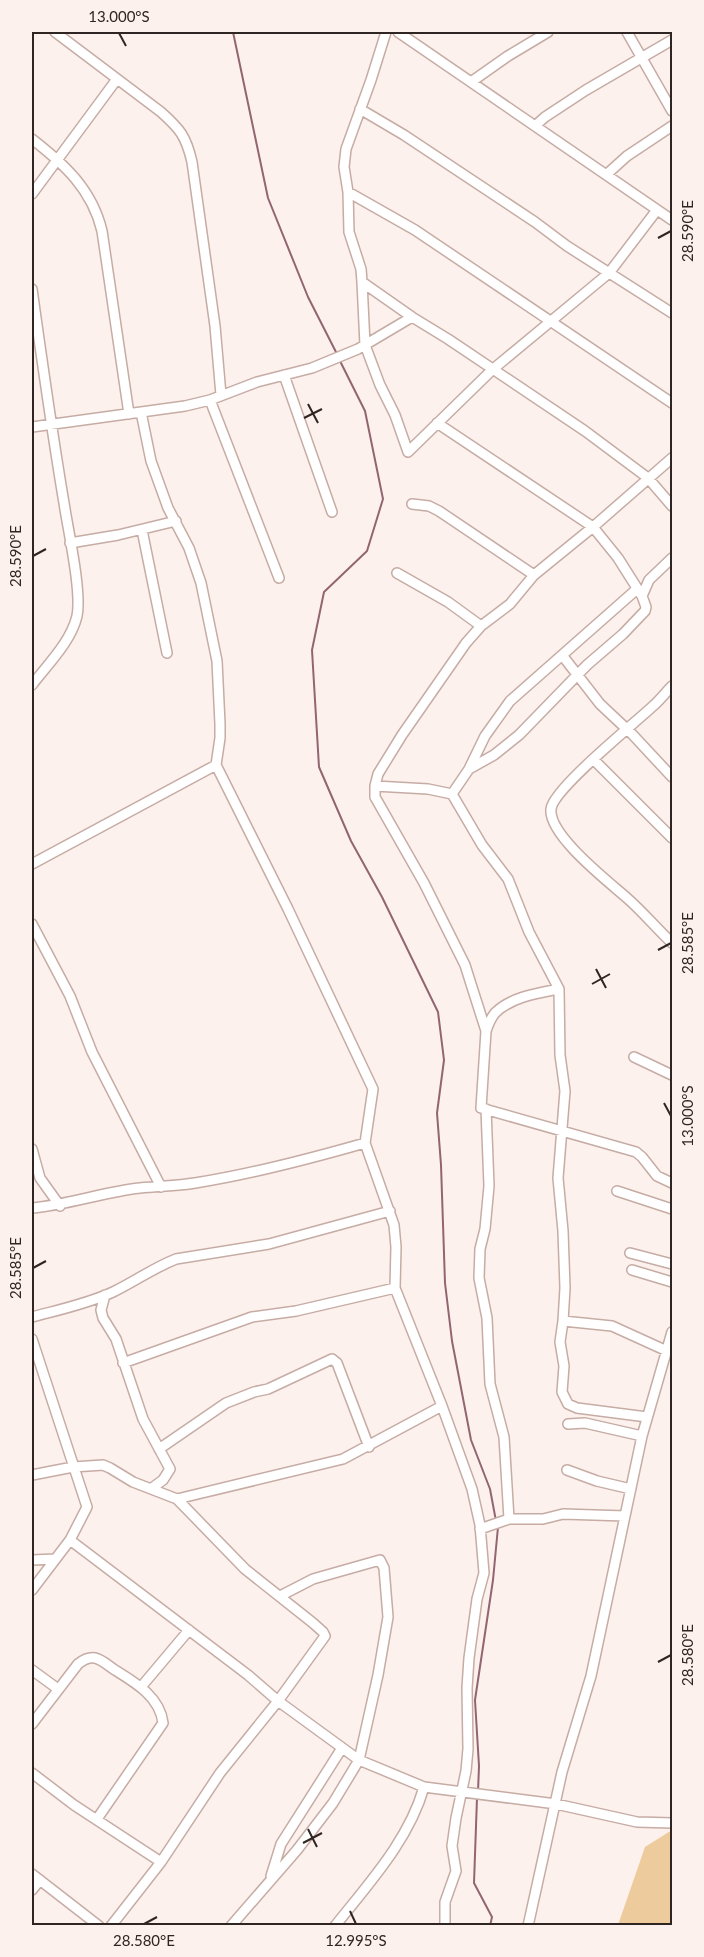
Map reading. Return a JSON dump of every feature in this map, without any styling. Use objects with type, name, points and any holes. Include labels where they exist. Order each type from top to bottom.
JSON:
[{"type":"street","points":[[54,32],[161,112],[187,140],[214,317],[221,374],[221,395]]},
{"type":"street","points":[[386,32],[346,148],[344,167],[350,232],[361,269],[365,345],[408,452],[492,370],[609,273],[657,210]]},
{"type":"street","points":[[398,32],[672,220]]},
{"type":"street","points":[[471,82],[548,32]]},
{"type":"street","points":[[627,32],[672,111]]},
{"type":"street","points":[[536,125],[586,90],[672,40]]},
{"type":"street","points":[[32,194],[117,79]]},
{"type":"street","points":[[360,109],[404,135],[672,313]]},
{"type":"street","points":[[606,174],[627,156],[672,126]]},
{"type":"street","points":[[32,139],[57,159],[86,192],[98,214],[129,414]]},
{"type":"street","points":[[348,192],[415,230],[672,403]]},
{"type":"street","points":[[362,282],[412,318],[448,339],[585,431],[648,478],[672,506]]},
{"type":"street","points":[[32,290],[77,591],[77,616],[69,634],[32,685]]},
{"type":"street","points":[[32,427],[210,400],[257,382],[312,368],[365,345],[412,318]]},
{"type":"street","points":[[284,375],[332,512]]},
{"type":"street","points":[[210,400],[279,578]]},
{"type":"street","points":[[141,412],[151,461],[162,492],[189,548],[201,584],[217,661],[220,738],[216,765],[288,909],[373,1089],[365,1143],[394,1225],[395,1288],[472,1489],[480,1528],[484,1573],[477,1599],[469,1658],[468,1749],[452,1846],[456,1871],[445,1902],[446,1926]]},
{"type":"street","points":[[437,423],[593,527],[618,558],[646,603],[645,611],[576,676],[519,735],[494,755],[469,769]]},
{"type":"street","points":[[672,458],[534,575],[510,604],[481,626],[455,657],[402,735],[378,774],[375,786],[375,796],[386,818],[407,851],[465,965],[486,1030],[481,1108],[636,1152],[657,1176],[672,1183]]},
{"type":"street","points":[[412,504],[429,506],[439,511],[534,575]]},
{"type":"street","points":[[70,543],[142,530],[176,521]]},
{"type":"street","points":[[142,530],[167,653]]},
{"type":"street","points":[[452,794],[469,769],[485,736],[510,701],[562,655],[640,592],[672,558]]},
{"type":"street","points":[[397,573],[448,602],[481,626]]},
{"type":"street","points":[[562,655],[576,676],[600,704],[672,777]]},
{"type":"street","points":[[672,686],[654,706],[579,772],[551,807],[552,819],[564,838],[607,883],[626,898],[672,943]]},
{"type":"street","points":[[594,760],[672,838]]},
{"type":"street","points":[[32,864],[216,765]]},
{"type":"street","points":[[375,786],[428,789],[452,794],[482,845],[508,879],[529,932],[559,989],[560,1055],[565,1090],[558,1178],[563,1231],[565,1303],[560,1342],[564,1366],[562,1392],[568,1404],[577,1408],[647,1417]]},
{"type":"street","points":[[32,924],[70,996],[92,1052],[161,1187]]},
{"type":"street","points":[[486,1030],[495,1014],[510,1004],[531,995],[559,989]]},
{"type":"street","points":[[634,1057],[672,1075]]},
{"type":"street","points":[[486,1109],[489,1186],[485,1229],[480,1249],[480,1278],[487,1318],[490,1384],[504,1437],[509,1519]]},
{"type":"street","points":[[32,1208],[60,1206],[140,1188],[197,1182],[283,1166],[365,1143]]},
{"type":"street","points":[[32,1149],[40,1178],[60,1206]]},
{"type":"street","points":[[617,1191],[672,1209]]},
{"type":"street","points":[[32,1317],[105,1295],[176,1260],[269,1244],[390,1211]]},
{"type":"street","points":[[630,1253],[672,1264]]},
{"type":"street","points":[[632,1270],[672,1282]]},
{"type":"street","points":[[123,1363],[252,1317],[296,1311],[395,1288]]},
{"type":"street","points":[[105,1295],[101,1310],[103,1318],[116,1339],[143,1419],[170,1469],[163,1480],[152,1488]]},
{"type":"street","points":[[563,1321],[612,1326],[667,1351]]},
{"type":"street","points":[[528,1926],[562,1772],[591,1676],[642,1436],[672,1332]]},
{"type":"street","points":[[32,1339],[87,1507],[70,1540],[32,1590]]},
{"type":"street","points":[[159,1449],[226,1403],[268,1389],[332,1359],[337,1363],[369,1447]]},
{"type":"street","points":[[177,1499],[245,1481],[272,1478],[343,1459],[442,1406]]},
{"type":"street","points":[[568,1424],[585,1423],[642,1436]]},
{"type":"street","points":[[32,1475],[73,1467],[103,1465],[133,1482],[177,1499],[245,1569],[325,1636],[278,1701],[220,1773],[160,1862],[111,1926]]},
{"type":"street","points":[[567,1470],[597,1481],[631,1489]]},
{"type":"street","points":[[480,1528],[509,1519],[543,1518],[563,1514],[625,1516]]},
{"type":"street","points":[[70,1540],[248,1675],[278,1701],[359,1760],[424,1787],[556,1804],[637,1822],[672,1823]]},
{"type":"street","points":[[32,1560],[55,1559]]},
{"type":"street","points":[[231,1926],[297,1850],[333,1803],[359,1760],[388,1617],[382,1562],[377,1560],[313,1579],[279,1596]]},
{"type":"street","points":[[141,1687],[189,1630]]},
{"type":"street","points":[[32,1724],[78,1664],[86,1659],[96,1658],[141,1687],[156,1702],[162,1712],[163,1723],[97,1819]]},
{"type":"street","points":[[32,1670],[58,1689]]},
{"type":"street","points":[[271,1878],[281,1844],[342,1748]]},
{"type":"street","points":[[32,1773],[74,1805],[160,1862]]},
{"type":"street","points":[[335,1926],[392,1853],[410,1826],[424,1787]]},
{"type":"street","points":[[32,1874],[99,1926]]},
{"type":"street","points":[[32,1890],[40,1880]]},
{"type":"shaded area","points":[[672,1830],[672,1925],[618,1925],[645,1847]]},
{"type":"waterway","points":[[233,32],[268,198],[308,297],[337,354]]},
{"type":"waterway","points":[[339,359],[365,411],[383,499],[367,551],[324,592],[312,650],[319,767],[351,841],[382,897],[438,1012],[444,1060],[437,1113],[445,1283],[452,1341],[471,1440],[490,1489],[496,1521]]},
{"type":"waterway","points":[[478,1792],[479,1766],[475,1700],[493,1580],[498,1527]]},
{"type":"waterway","points":[[477,1798],[474,1883],[492,1917],[490,1926]]}]
